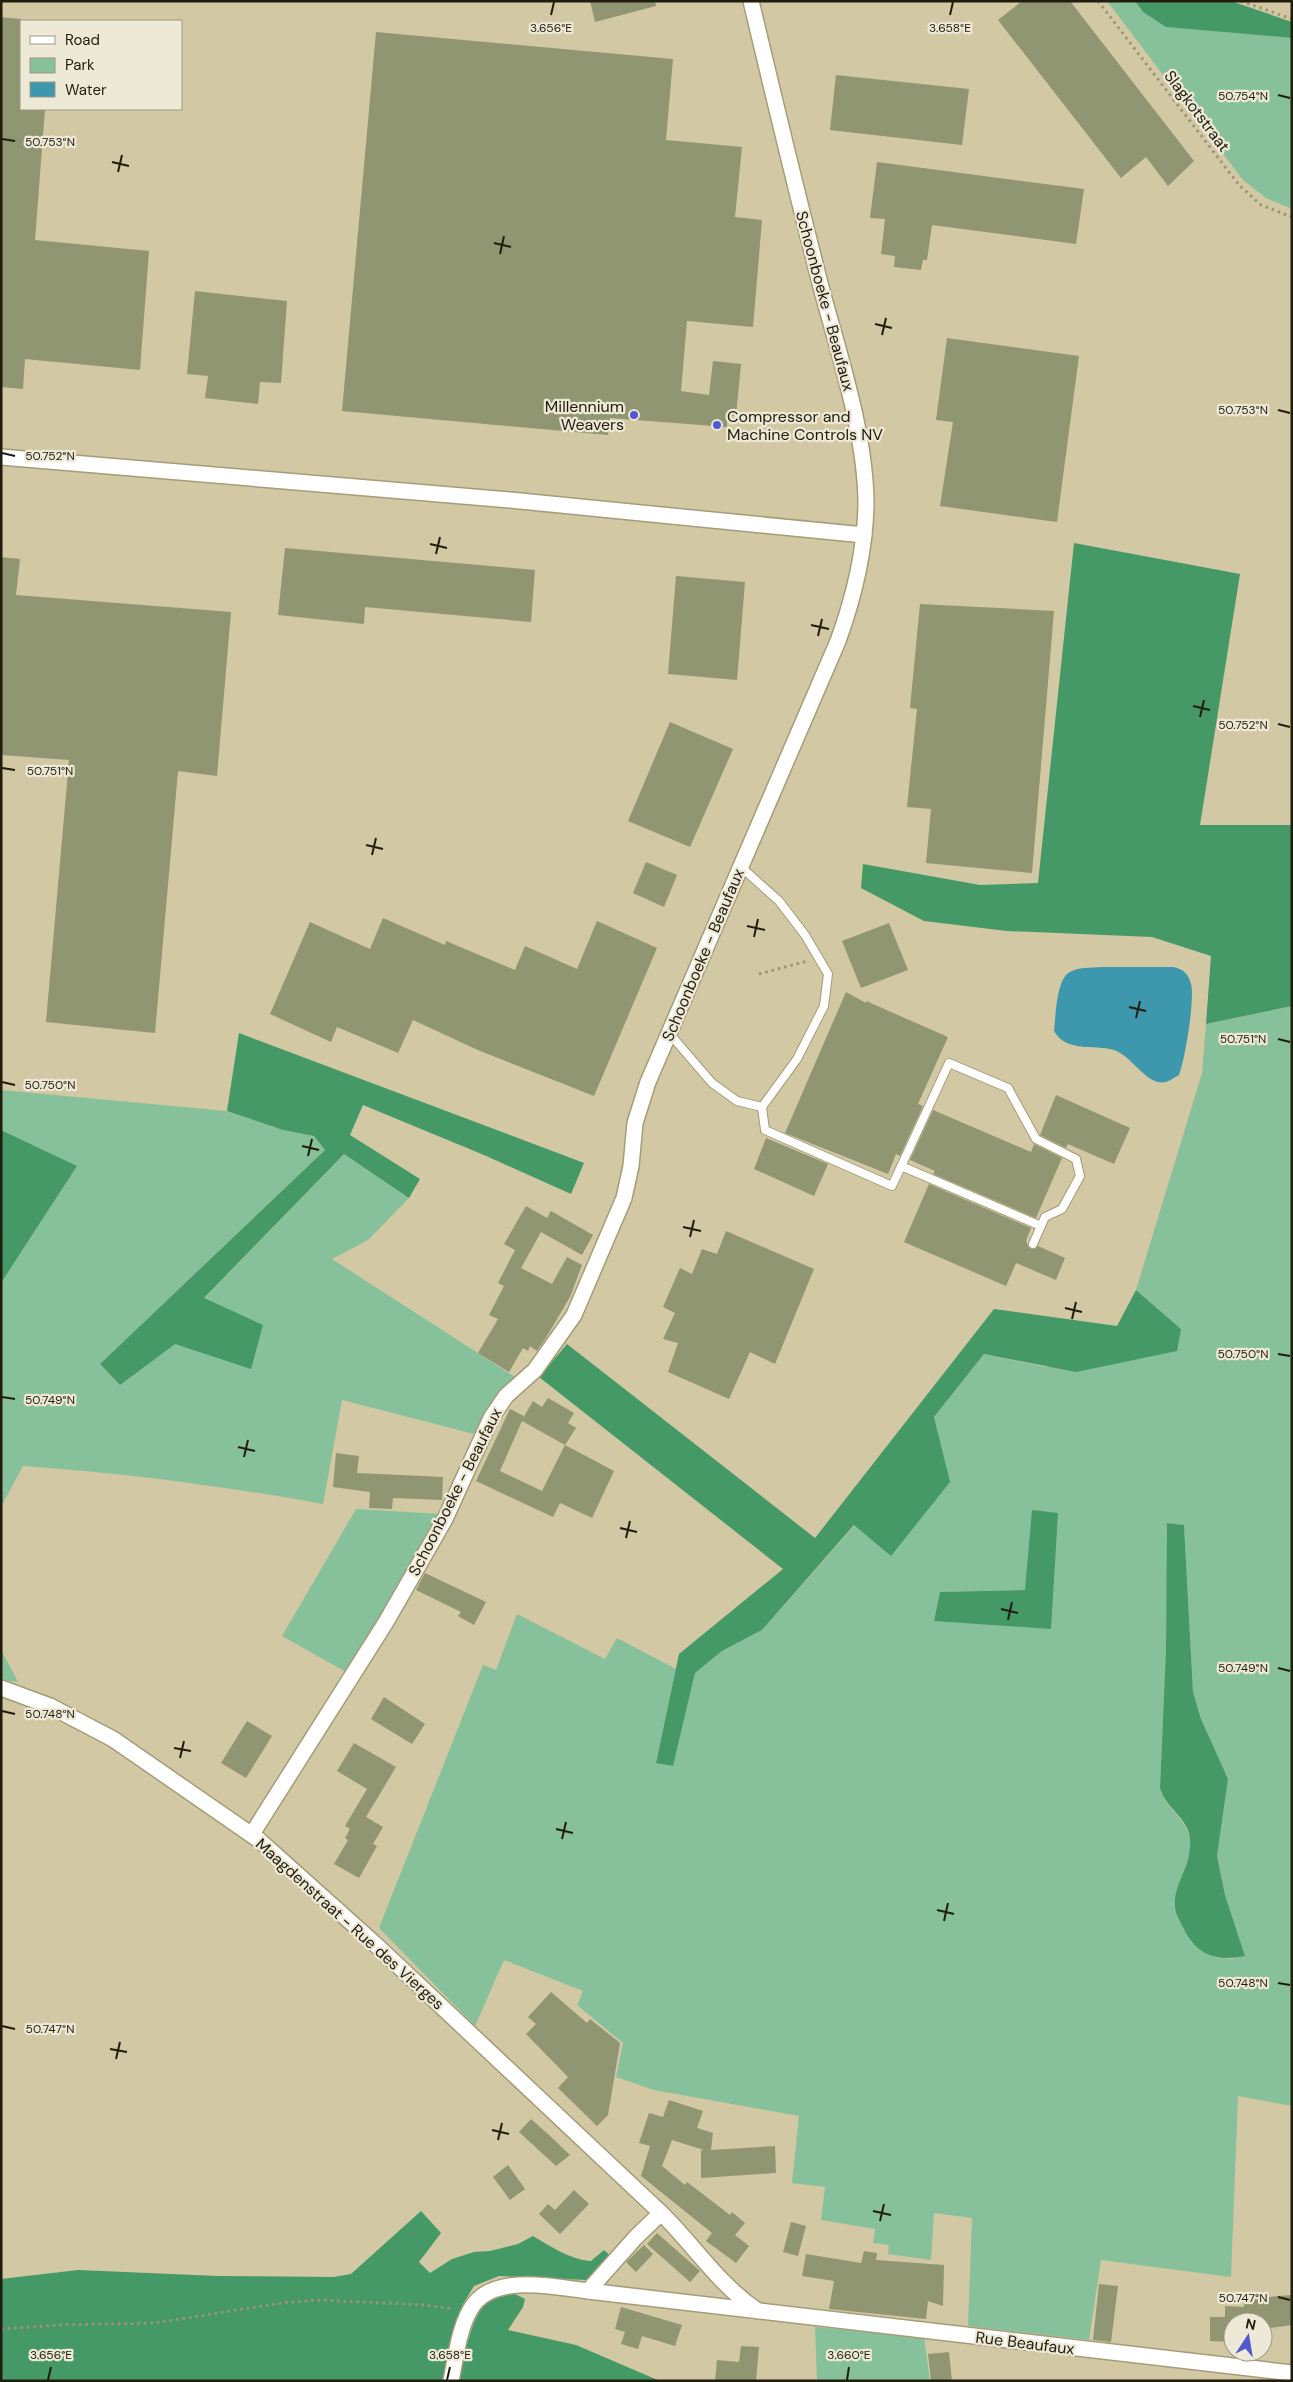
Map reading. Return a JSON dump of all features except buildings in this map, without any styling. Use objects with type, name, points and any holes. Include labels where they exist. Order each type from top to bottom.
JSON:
[{"type":"street","name":"Schoonboeke - Beaufaux","points":[[252,1834],[386,1622],[445,1519],[491,1418],[506,1396],[535,1370],[574,1315],[624,1198],[631,1166],[635,1122],[648,1082],[838,641],[856,584],[864,535],[866,503],[863,464],[851,400],[787,155],[751,1]]},
{"type":"street","points":[[1,457],[510,500],[864,535]]},
{"type":"street","name":"Maagdenstraat - Rue des Vierges","points":[[1,1688],[46,1704],[112,1739],[252,1834],[374,1943],[661,2213]]},
{"type":"street","points":[[588,2291],[636,2237],[661,2213]]},
{"type":"street","name":"Rue Beaufaux","points":[[661,2213],[680,2232],[722,2282],[739,2299],[758,2311]]},
{"type":"street","name":"Rue Beaufaux","points":[[451,2381],[461,2335],[470,2312],[479,2299],[500,2286],[544,2286],[1292,2373]]},
{"type":"lane","points":[[741,867],[779,901],[805,935],[828,974],[824,1006],[796,1059],[762,1107],[765,1130],[892,1186],[949,1063],[983,1077],[1008,1088],[1036,1138],[1076,1159],[1080,1176],[1062,1209],[1044,1217],[1033,1244]]},
{"type":"lane","points":[[669,1032],[712,1083],[737,1101],[762,1107]]},
{"type":"lane","points":[[901,1166],[1041,1226]]},
{"type":"path","name":"Slagkotstraat","points":[[1098,1],[1239,185],[1261,205],[1292,217]]},
{"type":"path","points":[[1240,1],[1292,19]]},
{"type":"path","points":[[759,974],[819,958]]},
{"type":"path","points":[[1,2329],[50,2325],[169,2322],[282,2303],[318,2300],[424,2305],[470,2312]]},
{"type":"green space","points":[[1107,1],[1135,1],[1143,12],[1167,27],[1292,38],[1292,209],[1266,198],[1243,180]]},
{"type":"green space","points":[[1135,1],[1231,1],[1292,22],[1292,38],[1166,27],[1143,12]]},
{"type":"green space","points":[[1074,543],[1240,574],[1200,825],[1292,825],[1292,1006],[1206,1024],[1211,956],[1152,937],[1007,931],[924,921],[861,888],[863,864],[980,885],[1038,883]]},
{"type":"green space","points":[[1292,1006],[1292,2106],[1238,2096],[1231,2277],[1101,2260],[1089,2340],[968,2326],[972,2218],[934,2213],[931,2260],[888,2254],[889,2245],[873,2243],[875,2229],[821,2220],[825,2187],[792,2183],[799,2116],[654,2090],[616,2077],[623,2043],[577,2005],[583,1991],[504,1960],[475,2026],[379,1928],[483,1665],[496,1670],[517,1614],[605,1659],[617,1638],[676,1669],[656,1762],[673,1766],[695,1673],[722,1651],[762,1630],[855,1525],[891,1555],[949,1482],[934,1417],[984,1354],[1046,1367],[1181,1329],[1136,1290],[1202,1073],[1206,1024]],"holes":[[[1168,1523],[1184,1525],[1193,1692],[1201,1719],[1228,1779],[1217,1856],[1225,1895],[1245,1956],[1230,1959],[1214,1957],[1186,1879],[1185,1868],[1190,1851],[1187,1829],[1162,1795],[1160,1788],[1166,1649]],[[1025,1590],[934,1621],[940,1592]]]},
{"type":"green space","points":[[239,1033],[584,1163],[571,1194],[484,1155],[363,1105],[350,1135],[420,1179],[409,1198],[344,1154],[204,1298],[263,1325],[251,1369],[175,1344],[120,1385],[100,1364],[325,1150],[314,1136],[283,1130],[227,1111]]},
{"type":"green space","points":[[1,1090],[227,1111],[283,1130],[314,1136],[325,1150],[100,1364],[120,1385],[344,1154],[409,1198],[368,1240],[332,1259],[518,1379],[478,1435],[342,1400],[323,1504],[173,1481],[23,1466],[1,1507],[1,1283],[77,1166],[1,1130]]},
{"type":"green space","points":[[1,1130],[77,1166],[1,1283]]},
{"type":"green space","points":[[1136,1290],[1181,1329],[1177,1351],[1076,1372],[984,1354],[934,1417],[950,1482],[891,1556],[854,1525],[762,1630],[722,1651],[695,1673],[673,1766],[656,1763],[679,1654],[783,1569],[539,1377],[567,1344],[815,1538],[994,1309],[1117,1326]]},
{"type":"green space","points":[[356,1509],[441,1514],[346,1672],[282,1636]]},
{"type":"green space","points":[[1032,1510],[1058,1513],[1051,1629],[934,1621],[940,1592],[1025,1590]]},
{"type":"green space","points":[[1167,1523],[1184,1525],[1193,1692],[1201,1719],[1228,1779],[1217,1856],[1225,1895],[1245,1956],[1235,1958],[1216,1957],[1201,1950],[1188,1937],[1175,1909],[1175,1898],[1186,1867],[1190,1839],[1185,1825],[1167,1802],[1160,1788],[1166,1649]]},
{"type":"green space","points":[[1,1650],[18,1682],[1,1680]]},
{"type":"green space","points":[[421,2211],[441,2233],[419,2262],[430,2273],[452,2259],[474,2252],[490,2251],[518,2244],[533,2236],[561,2252],[583,2260],[591,2261],[604,2250],[612,2257],[587,2280],[499,2276],[474,2286],[463,2304],[443,2381],[1,2381],[1,2279],[78,2270],[218,2276],[334,2277],[351,2274]]},
{"type":"green space","points":[[515,2294],[525,2299],[523,2307],[508,2330],[576,2345],[660,2381],[458,2381],[468,2340],[481,2310],[492,2300]]},
{"type":"green space","points":[[815,2327],[924,2337],[930,2381],[817,2381]]},
{"type":"water","points":[[1173,967],[1187,974],[1192,992],[1191,1015],[1179,1075],[1166,1082],[1158,1082],[1146,1076],[1126,1057],[1114,1050],[1073,1045],[1059,1038],[1054,1031],[1057,999],[1065,976],[1077,969]]},
{"type":"place","name":"Millennium Weavers","points":[[634,415]]},
{"type":"place","name":"Compressor and Machine Controls NV","points":[[717,425]]}]
